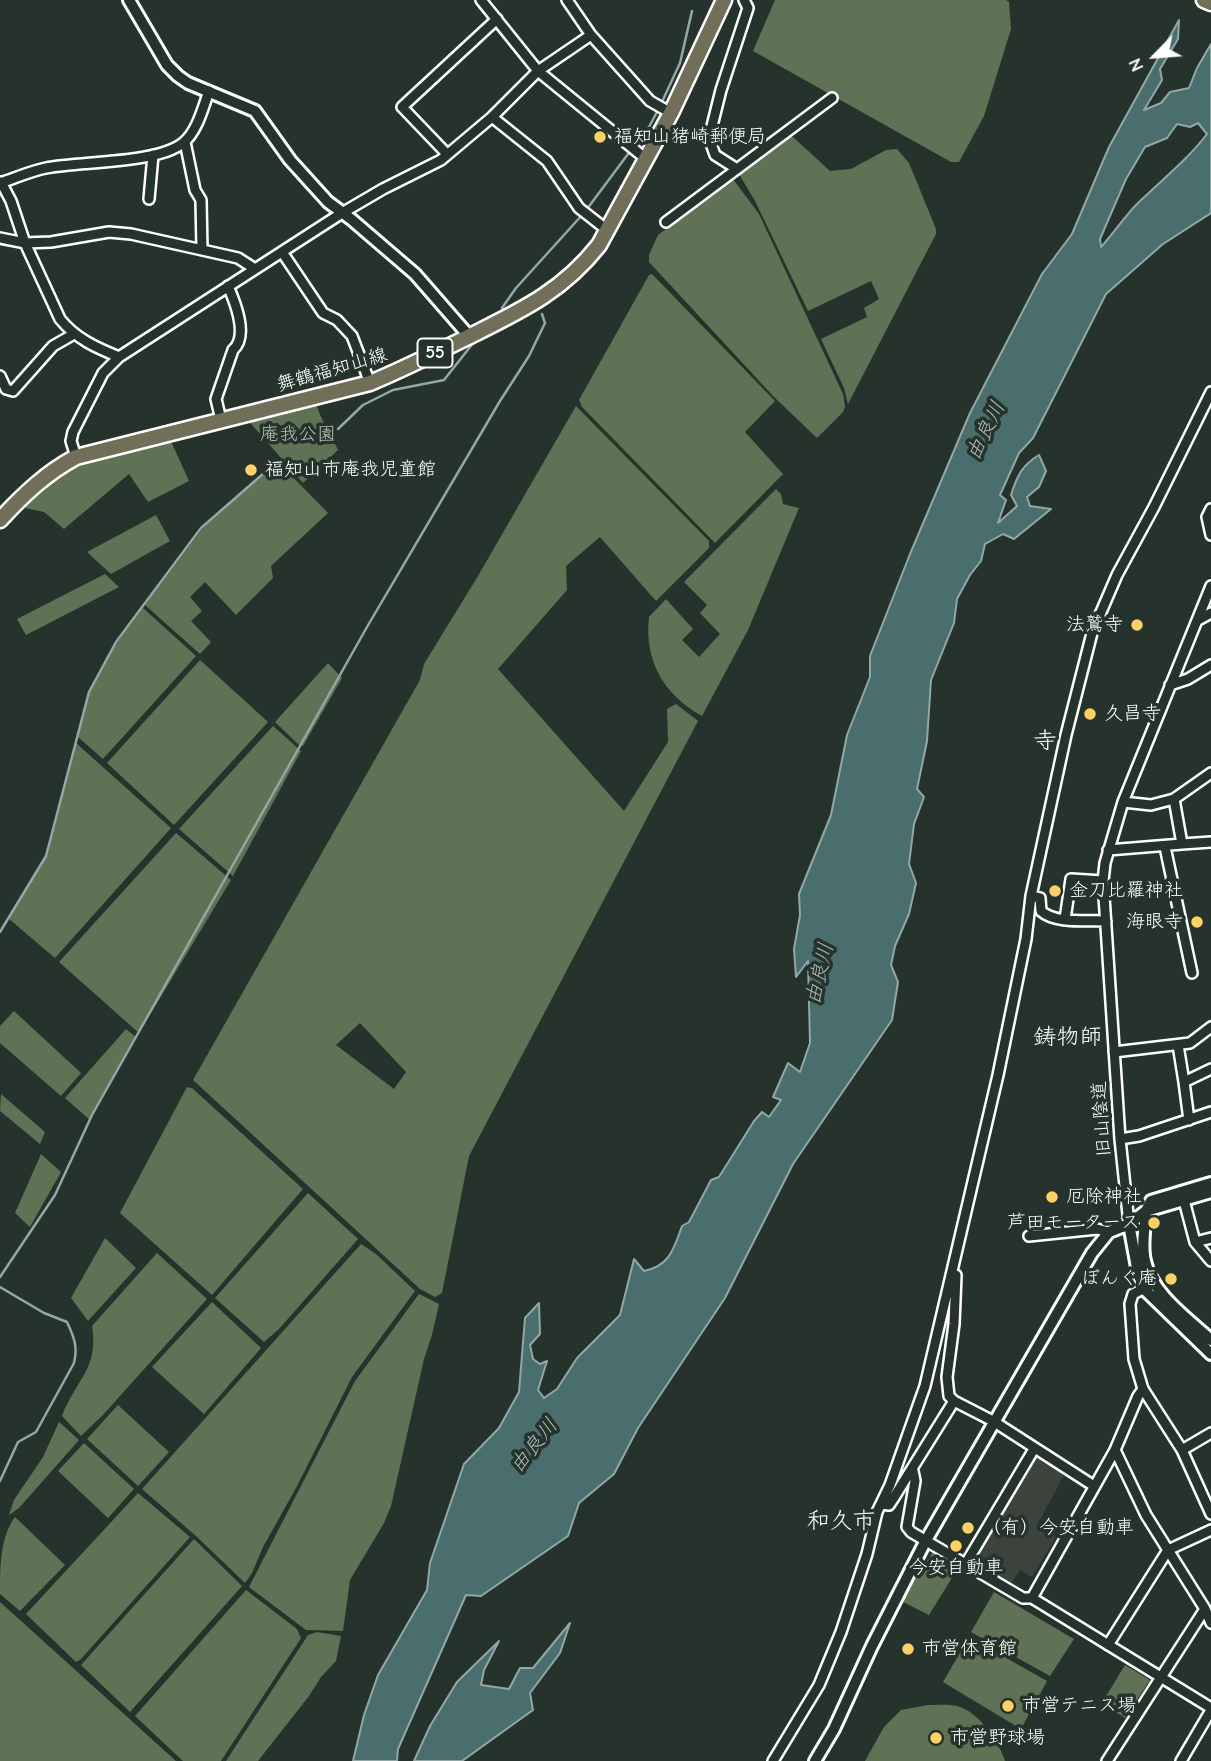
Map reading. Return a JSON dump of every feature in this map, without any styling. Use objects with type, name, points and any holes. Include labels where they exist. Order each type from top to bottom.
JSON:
[{"type":"main road","name":"舞鶴福知山線","points":[[3,511],[55,468],[76,457],[370,383],[401,371],[547,295],[585,262],[607,230],[671,113],[724,0]]},
{"type":"main road","points":[[1203,0],[1211,3]]},
{"type":"street","points":[[129,0],[167,65],[188,83],[255,111],[290,160],[328,202],[415,274],[469,336]]},
{"type":"street","points":[[481,0],[538,71],[646,159]]},
{"type":"street","points":[[567,0],[591,35],[650,101],[671,113]]},
{"type":"street","points":[[737,169],[715,155],[709,138],[721,90],[748,8],[744,0]]},
{"type":"street","points":[[447,154],[402,107],[497,19]]},
{"type":"street","points":[[76,457],[71,441],[73,432],[103,373],[119,357],[342,213],[383,188],[441,160],[492,117],[538,71],[591,35]]},
{"type":"street","points":[[119,357],[89,345],[60,319],[1,183],[46,168],[153,155],[172,150],[185,142],[201,116],[209,91]]},
{"type":"street","points":[[666,222],[832,99]]},
{"type":"street","points":[[492,117],[547,161],[579,208],[607,230]]},
{"type":"street","points":[[185,142],[195,190],[201,200],[202,250]]},
{"type":"street","points":[[149,200],[153,155]]},
{"type":"street","points":[[0,237],[25,243],[51,242],[109,232],[131,234],[238,258],[255,269]]},
{"type":"street","points":[[282,252],[323,313],[338,320],[352,336],[370,383]]},
{"type":"street","points":[[221,420],[216,399],[240,337],[239,317],[228,286]]},
{"type":"street","points":[[0,376],[6,389],[13,391],[53,346],[74,334]]},
{"type":"street","points":[[773,1761],[819,1685],[841,1632],[881,1504],[925,1386],[1010,1018],[1026,939],[1031,896],[1066,735],[1092,633],[1117,575],[1211,392]]},
{"type":"street","points":[[1211,509],[1207,517],[1211,535]]},
{"type":"street","name":"旧山陰道","points":[[1144,1289],[1138,1273],[1129,1224],[1120,1139],[1103,881],[1108,850],[1123,802],[1211,586]]},
{"type":"street","points":[[1198,620],[1211,613]]},
{"type":"street","points":[[1170,685],[1188,679],[1211,665]]},
{"type":"street","points":[[1123,802],[1151,805],[1174,799],[1211,773]]},
{"type":"street","points":[[1174,799],[1182,844]]},
{"type":"street","points":[[1108,850],[1211,842]]},
{"type":"street","points":[[1165,847],[1192,973]]},
{"type":"street","points":[[1065,919],[1071,880],[1103,881]]},
{"type":"street","points":[[1031,896],[1040,898],[1041,911],[1045,915],[1106,921]]},
{"type":"street","points":[[1114,1052],[1190,1044],[1211,1027]]},
{"type":"street","points":[[1178,1045],[1189,1119]]},
{"type":"street","points":[[1184,1082],[1211,1069]]},
{"type":"street","points":[[1120,1139],[1139,1136],[1211,1112]]},
{"type":"street","points":[[1029,1236],[1097,1229],[1109,1231],[1129,1224],[1146,1211],[1211,1183]]},
{"type":"street","points":[[1182,1196],[1211,1192]]},
{"type":"street","points":[[1182,1196],[1195,1242],[1211,1261]]},
{"type":"street","points":[[1146,1211],[1145,1262],[1154,1283],[1165,1297],[1211,1340]]},
{"type":"street","points":[[815,1761],[834,1729],[872,1646],[925,1542],[1079,1271],[1109,1231]]},
{"type":"street","points":[[1195,1242],[1211,1238]]},
{"type":"street","points":[[955,1257],[954,1324],[947,1377],[949,1396],[1094,1486]]},
{"type":"street","points":[[1154,1283],[1133,1294],[1130,1304],[1134,1359],[1143,1389],[1182,1450],[1211,1514]]},
{"type":"street","points":[[1144,1289],[1211,1354]]},
{"type":"street","points":[[1032,1598],[1115,1450],[1143,1389]]},
{"type":"street","points":[[881,1504],[889,1505],[913,1471],[954,1401]]},
{"type":"street","points":[[1182,1450],[1211,1433]]},
{"type":"street","points":[[965,1565],[1034,1448]]},
{"type":"street","points":[[1115,1450],[1130,1485],[1211,1623]]},
{"type":"street","points":[[913,1471],[915,1481],[907,1527],[925,1542],[1023,1598],[1032,1598],[1211,1709],[1181,1761]]},
{"type":"street","points":[[1108,1645],[1168,1550],[1211,1530]]},
{"type":"street","points":[[1107,1761],[1205,1609]]},
{"type":"shaded area","points":[[1036,1455],[1065,1473],[1037,1525],[1056,1537],[1032,1577],[1020,1570],[1010,1585],[971,1566],[969,1562]]},
{"type":"green space","points":[[775,0],[1009,2],[1011,29],[984,116],[959,162],[951,162],[753,51]]},
{"type":"green space","points":[[787,137],[793,137],[830,171],[851,169],[886,150],[897,149],[909,163],[936,229],[936,234],[848,404],[844,388],[821,339],[867,317],[864,308],[879,299],[871,281],[808,311],[755,201],[739,174]]},
{"type":"green space","points":[[733,179],[759,214],[843,394],[843,412],[817,438],[774,397],[649,262],[649,255],[658,235]]},
{"type":"green space","points":[[652,274],[775,401],[745,432],[783,474],[715,543],[582,407],[579,400]]},
{"type":"green space","name":"庵我公園","points":[[315,399],[338,450],[303,483],[246,418]]},
{"type":"green space","points":[[576,406],[709,541],[709,548],[656,601],[600,537],[566,566],[567,590],[498,669],[624,811],[668,742],[667,709],[676,704],[698,721],[469,1156],[442,1293],[435,1297],[420,1289],[193,1080],[420,680],[424,664]],"holes":[[[360,1023],[406,1072],[394,1089],[336,1045]]]},
{"type":"green space","points":[[170,439],[189,481],[148,502],[129,474],[64,529],[44,512],[22,505],[49,482],[97,456]]},
{"type":"green space","points":[[281,465],[328,513],[271,566],[273,578],[236,615],[205,582],[190,597],[202,611],[191,621],[211,642],[200,654],[145,605],[203,528],[264,473]]},
{"type":"green space","points":[[776,489],[781,494],[783,504],[799,508],[748,630],[702,716],[677,698],[659,675],[650,648],[649,617],[666,599],[693,629],[682,640],[699,657],[720,634],[700,613],[707,605],[684,582]]},
{"type":"green space","points":[[156,515],[170,541],[111,574],[87,552]]},
{"type":"green space","points":[[105,574],[119,587],[26,635],[17,619]]},
{"type":"green space","points":[[143,608],[196,656],[103,759],[78,737],[85,707],[102,667]]},
{"type":"green space","points":[[200,660],[268,722],[174,825],[107,763]]},
{"type":"green space","points":[[328,663],[342,678],[303,746],[299,745],[275,722]]},
{"type":"green space","points":[[273,726],[301,751],[233,876],[179,829]]},
{"type":"green space","points":[[76,743],[171,828],[55,958],[8,918],[47,856]]},
{"type":"green space","points":[[176,833],[231,880],[139,1033],[59,962]]},
{"type":"green space","points":[[14,1011],[81,1073],[61,1096],[0,1043],[0,1026]]},
{"type":"green space","points":[[126,1029],[136,1037],[89,1119],[65,1098]]},
{"type":"green space","points":[[187,1087],[192,1088],[303,1189],[212,1295],[120,1213]]},
{"type":"green space","points":[[1,1094],[45,1132],[40,1144],[0,1111]]},
{"type":"green space","points":[[41,1154],[61,1172],[30,1227],[15,1213]]},
{"type":"green space","points":[[308,1193],[358,1239],[279,1329],[264,1342],[215,1298]]},
{"type":"green space","points":[[105,1238],[136,1268],[88,1321],[71,1298]]},
{"type":"green space","points":[[361,1244],[376,1254],[415,1291],[352,1377],[245,1583],[142,1489]]},
{"type":"green space","points":[[157,1253],[207,1299],[81,1436],[62,1416],[89,1364],[93,1341],[92,1326]]},
{"type":"green space","points":[[419,1294],[439,1304],[391,1506],[384,1523],[350,1580],[343,1631],[306,1630],[249,1587],[355,1381]]},
{"type":"green space","points":[[212,1302],[261,1348],[204,1414],[152,1367]]},
{"type":"green space","points":[[118,1405],[169,1452],[138,1486],[87,1439]]},
{"type":"green space","points":[[59,1422],[79,1440],[19,1508],[9,1515],[14,1500],[43,1457]]},
{"type":"green space","points":[[84,1443],[134,1489],[108,1518],[58,1471]]},
{"type":"green space","points":[[138,1493],[190,1537],[76,1662],[26,1614]]},
{"type":"green space","points":[[15,1517],[65,1565],[20,1611],[0,1594],[4,1543]]},
{"type":"green space","points":[[194,1539],[242,1586],[130,1712],[81,1665]]},
{"type":"green space","points":[[933,1552],[958,1568],[929,1615],[901,1601]]},
{"type":"green space","points":[[246,1590],[297,1629],[301,1638],[221,1761],[183,1761],[135,1716]]},
{"type":"green space","name":"市営テニス場","points":[[994,1592],[1074,1639],[1050,1676],[971,1632]]},
{"type":"green space","points":[[0,1602],[176,1761],[0,1761]]},
{"type":"green space","points":[[317,1632],[341,1636],[336,1661],[258,1761],[226,1761],[308,1635]]},
{"type":"green space","name":"市営テニス場","points":[[969,1637],[1047,1681],[1021,1729],[943,1682]]},
{"type":"green space","points":[[1125,1665],[1150,1680],[1125,1718],[1102,1703]]},
{"type":"green space","name":"市営野球場","points":[[928,1705],[957,1706],[973,1714],[993,1736],[1005,1761],[865,1761],[884,1727],[901,1710]]},
{"type":"water","name":"由良川","points":[[1179,20],[1178,39],[1160,69],[1162,80],[1144,110],[1161,103],[1170,92],[1189,88],[1211,44],[1211,213],[1163,244],[1106,294],[1033,438],[1019,453],[1000,495],[1006,500],[998,523],[1017,506],[1011,495],[1016,482],[1024,467],[1039,455],[1046,471],[1039,487],[1027,497],[1030,506],[1051,509],[1014,539],[1003,534],[985,544],[981,561],[957,599],[954,623],[931,680],[927,741],[917,789],[924,797],[914,824],[909,864],[916,883],[909,914],[895,946],[891,965],[898,982],[892,1020],[793,1164],[725,1298],[638,1428],[614,1474],[579,1503],[568,1536],[481,1596],[466,1595],[398,1749],[397,1761],[353,1761],[364,1715],[378,1675],[427,1590],[430,1563],[464,1464],[499,1428],[519,1392],[525,1318],[539,1303],[540,1334],[530,1345],[533,1359],[540,1364],[547,1361],[538,1390],[544,1398],[557,1389],[577,1358],[620,1315],[634,1259],[644,1271],[660,1265],[670,1255],[682,1226],[689,1222],[711,1180],[719,1177],[754,1121],[762,1112],[769,1117],[781,1100],[773,1097],[788,1063],[800,1072],[810,1043],[808,961],[796,977],[794,949],[800,915],[799,894],[831,815],[847,735],[870,677],[870,656],[970,413],[1042,274],[1072,234],[1109,147]],"holes":[[[1198,123],[1207,134],[1184,160],[1135,206],[1101,247],[1100,239],[1126,179],[1145,147],[1167,138],[1177,124],[1190,127]]]},
{"type":"water","points":[[570,1623],[560,1653],[530,1693],[533,1710],[462,1761],[414,1761],[430,1726],[457,1682],[499,1641],[484,1670],[481,1685],[509,1689],[520,1668],[533,1668]]},
{"type":"waterway","points":[[661,104],[680,63],[692,11]]},
{"type":"waterway","points":[[635,145],[658,110]]},
{"type":"waterway","points":[[587,209],[631,150]]},
{"type":"waterway","points":[[502,308],[516,288],[583,214]]},
{"type":"waterway","points":[[0,1277],[55,1195],[92,1115],[367,627],[529,356],[545,323],[542,314]]},
{"type":"waterway","points":[[338,429],[363,405],[393,390],[444,380],[474,342]]},
{"type":"waterway","points":[[0,932],[46,856],[89,692],[116,642],[201,528],[279,463]]},
{"type":"waterway","points":[[0,1287],[44,1313],[67,1322],[76,1352],[74,1363],[36,1432],[18,1442],[0,1481]]},
{"type":"place","name":"福知山猪崎郵便局","points":[[600,137]]},
{"type":"place","name":"福知山市庵我児童館","points":[[251,470]]},
{"type":"place","name":"法鷲寺","points":[[1137,625]]},
{"type":"place","name":"久昌寺","points":[[1090,714]]},
{"type":"place","name":"金刀比羅神社","points":[[1055,891]]},
{"type":"place","name":"海眼寺","points":[[1197,922]]},
{"type":"place","name":"厄除神社","points":[[1052,1197]]},
{"type":"place","name":"芦田モータース","points":[[1154,1223]]},
{"type":"place","name":"ぼんぐ庵","points":[[1171,1279]]},
{"type":"place","name":"（有）今安自動車","points":[[968,1528]]},
{"type":"place","name":"今安自動車","points":[[956,1546]]},
{"type":"place","name":"市営体育館","points":[[908,1649]]},
{"type":"place","name":"市営テニス場","points":[[1008,1706]]},
{"type":"place","name":"市営野球場","points":[[936,1738]]},
{"type":"district","name":"寺","points":[[1045,741]]},
{"type":"district","name":"鋳物師","points":[[1068,1037]]},
{"type":"district","name":"和久市","points":[[841,1521]]}]
